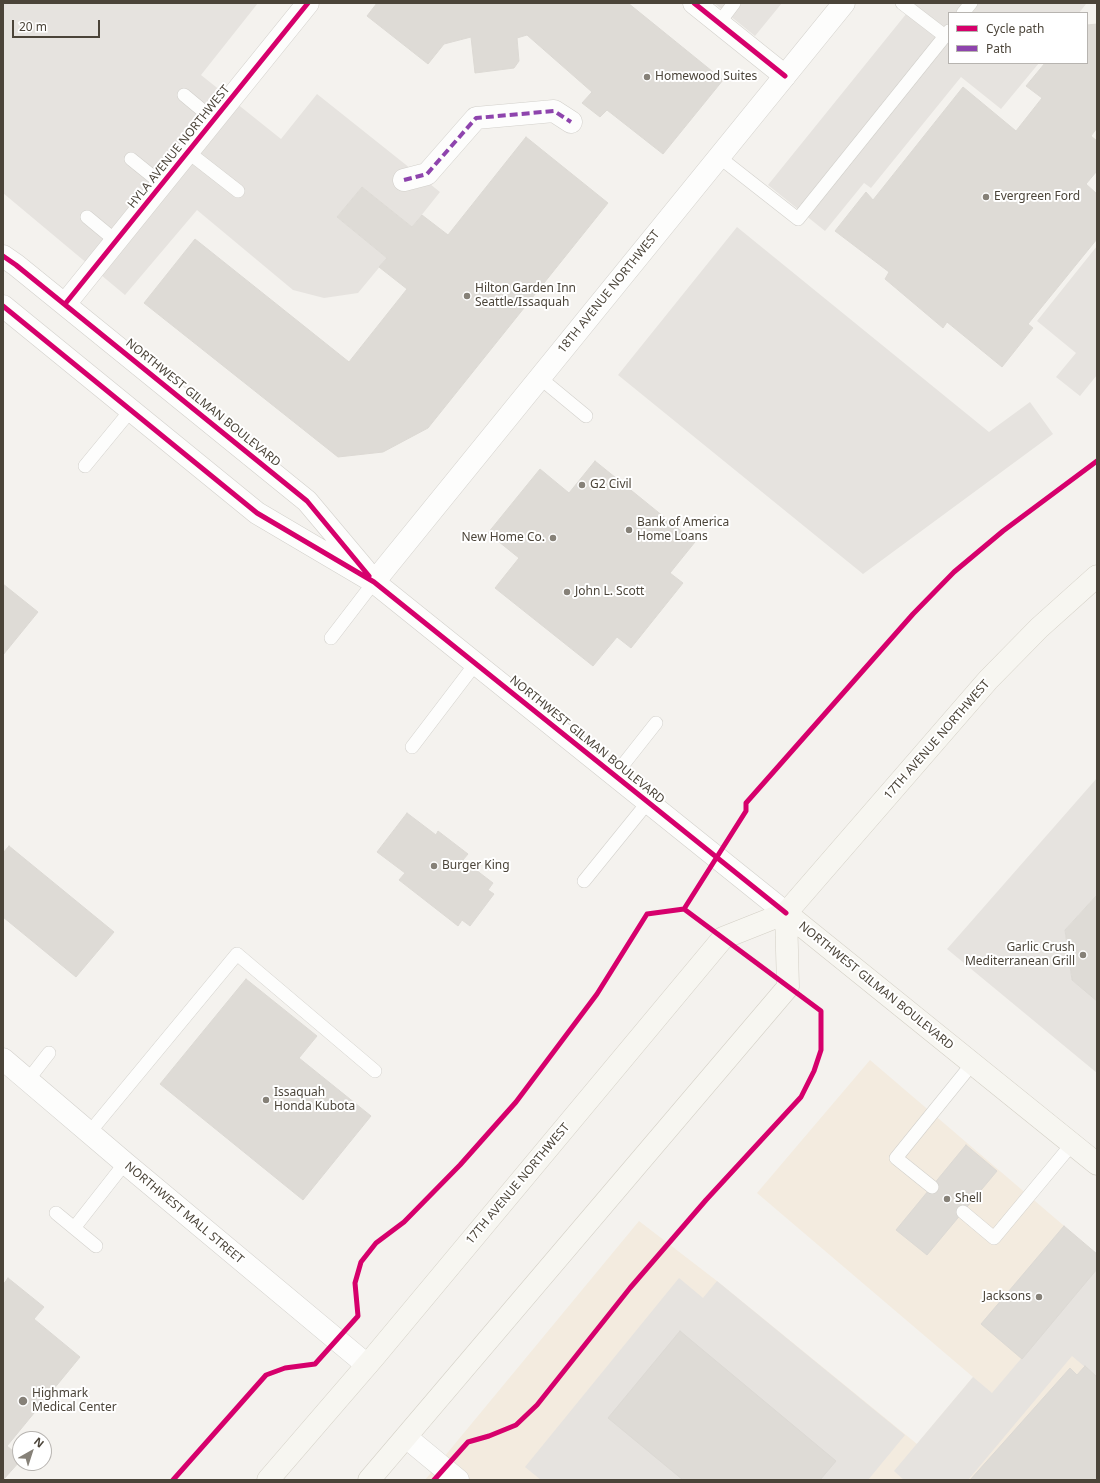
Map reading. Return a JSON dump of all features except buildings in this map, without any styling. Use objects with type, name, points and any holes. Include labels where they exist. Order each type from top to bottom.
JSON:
[{"type":"main road","name":"17TH AVENUE NORTHWEST","points":[[268,1480],[367,1365],[723,938],[786,913],[988,680],[1039,628],[1097,576]]},
{"type":"main road","name":"NORTHWEST GILMAN BOULEVARD","points":[[786,913],[1097,1164]]},
{"type":"main road","points":[[369,1480],[788,986],[786,913]]},
{"type":"street","name":"HYLA AVENUE NORTHWEST","points":[[65,304],[308,3]]},
{"type":"street","points":[[694,3],[785,76]]},
{"type":"street","name":"18TH AVENUE NORTHWEST","points":[[374,582],[844,3]]},
{"type":"street","points":[[404,180],[427,174],[476,118],[554,111],[571,122]]},
{"type":"street","name":"NORTHWEST GILMAN BOULEVARD","points":[[3,256],[65,304],[307,501],[374,582]]},
{"type":"street","name":"NORTHWEST GILMAN BOULEVARD","points":[[3,306],[256,513],[374,582],[786,913]]},
{"type":"street","name":"NORTHWEST MALL STREET","points":[[3,1059],[89,1133],[367,1365]]},
{"type":"street","points":[[406,1437],[458,1480]]},
{"type":"lane","points":[[719,23],[734,3]]},
{"type":"lane","points":[[719,157],[798,218],[947,34],[902,3]]},
{"type":"lane","points":[[964,12],[971,3]]},
{"type":"lane","points":[[184,96],[214,120]]},
{"type":"lane","points":[[188,152],[238,191]]},
{"type":"lane","points":[[131,159],[162,184]]},
{"type":"lane","points":[[87,217],[116,241]]},
{"type":"lane","points":[[540,378],[586,416]]},
{"type":"lane","points":[[85,466],[130,410]]},
{"type":"lane","points":[[331,638],[374,582]]},
{"type":"lane","points":[[412,747],[476,663]]},
{"type":"lane","points":[[615,775],[656,723]]},
{"type":"lane","points":[[584,881],[648,802]]},
{"type":"lane","points":[[89,1133],[237,954],[375,1071]]},
{"type":"lane","points":[[28,1080],[49,1053]]},
{"type":"lane","points":[[932,1187],[896,1158],[972,1064]]},
{"type":"lane","points":[[963,1212],[994,1238],[1072,1144]]},
{"type":"lane","points":[[74,1228],[125,1163]]},
{"type":"lane","points":[[56,1213],[96,1246]]},
{"type":"shaded area","points":[[3,3],[258,3],[201,75],[281,139],[317,94],[440,192],[412,227],[362,187],[337,217],[387,258],[358,293],[324,298],[293,290],[197,210],[125,295],[3,193]]},
{"type":"shaded area","points":[[714,3],[782,3],[755,36]]},
{"type":"shaded area","points":[[915,3],[1095,3],[1086,4],[1080,12],[948,12],[948,64],[1038,64],[1001,109],[961,77],[871,188],[864,183],[825,231],[768,185]]},
{"type":"shaded area","points":[[737,227],[989,432],[1030,402],[1053,434],[863,574],[618,375]]},
{"type":"shaded area","points":[[1097,246],[1097,375],[1080,396],[1056,377],[1076,353],[1037,321]]},
{"type":"shaded area","points":[[1097,778],[1097,895],[1065,930],[1072,980],[1097,1000],[1097,1073],[947,949]]},
{"type":"shaded area","points":[[870,1060],[1097,1254],[1097,1480],[425,1480],[639,1221],[717,1281],[917,1444],[973,1377],[757,1193]]},
{"type":"shaded area","points":[[1097,1269],[1097,1377],[1072,1356],[968,1480],[904,1480],[894,1471],[973,1377],[992,1393]]},
{"type":"shaded area","points":[[679,1278],[703,1298],[717,1281],[905,1435],[868,1480],[541,1480],[525,1467]]},
{"type":"marked path","points":[[404,180],[427,174],[476,118],[554,111],[571,122]]},
{"type":"cycle path","points":[[65,304],[308,3]]},
{"type":"cycle path","points":[[694,3],[785,76]]},
{"type":"cycle path","points":[[3,256],[307,501],[369,576]]},
{"type":"cycle path","points":[[3,306],[257,513],[374,582],[786,913]]},
{"type":"cycle path","points":[[684,909],[746,811],[746,803],[913,614],[954,572],[1003,531],[1097,461]]},
{"type":"cycle path","points":[[173,1480],[266,1375],[285,1368],[315,1364],[358,1316],[355,1283],[361,1262],[376,1243],[404,1222],[460,1165],[516,1102],[597,994],[647,914],[684,909],[821,1011],[821,1050],[814,1071],[801,1097],[706,1200],[630,1288],[537,1405],[516,1425],[489,1436],[468,1442],[434,1480]]},
{"type":"place","name":"Homewood Suites","points":[[647,77]]},
{"type":"place","name":"Evergreen Ford","points":[[986,197]]},
{"type":"place","name":"Hilton Garden Inn Seattle/Issaquah","points":[[467,296]]},
{"type":"place","name":"G2 Civil","points":[[582,485]]},
{"type":"place","name":"Bank of America Home Loans","points":[[629,530]]},
{"type":"place","name":"New Home Co.","points":[[553,538]]},
{"type":"place","name":"John L. Scott","points":[[567,592]]},
{"type":"place","name":"Burger King","points":[[434,866]]},
{"type":"place","name":"Garlic Crush Mediterranean Grill","points":[[1083,955]]},
{"type":"place","name":"Issaquah Honda Kubota","points":[[266,1100]]},
{"type":"place","name":"Shell","points":[[947,1199]]},
{"type":"place","name":"Jacksons","points":[[1039,1297]]},
{"type":"place","name":"Highmark Medical Center","points":[[23,1401]]}]
